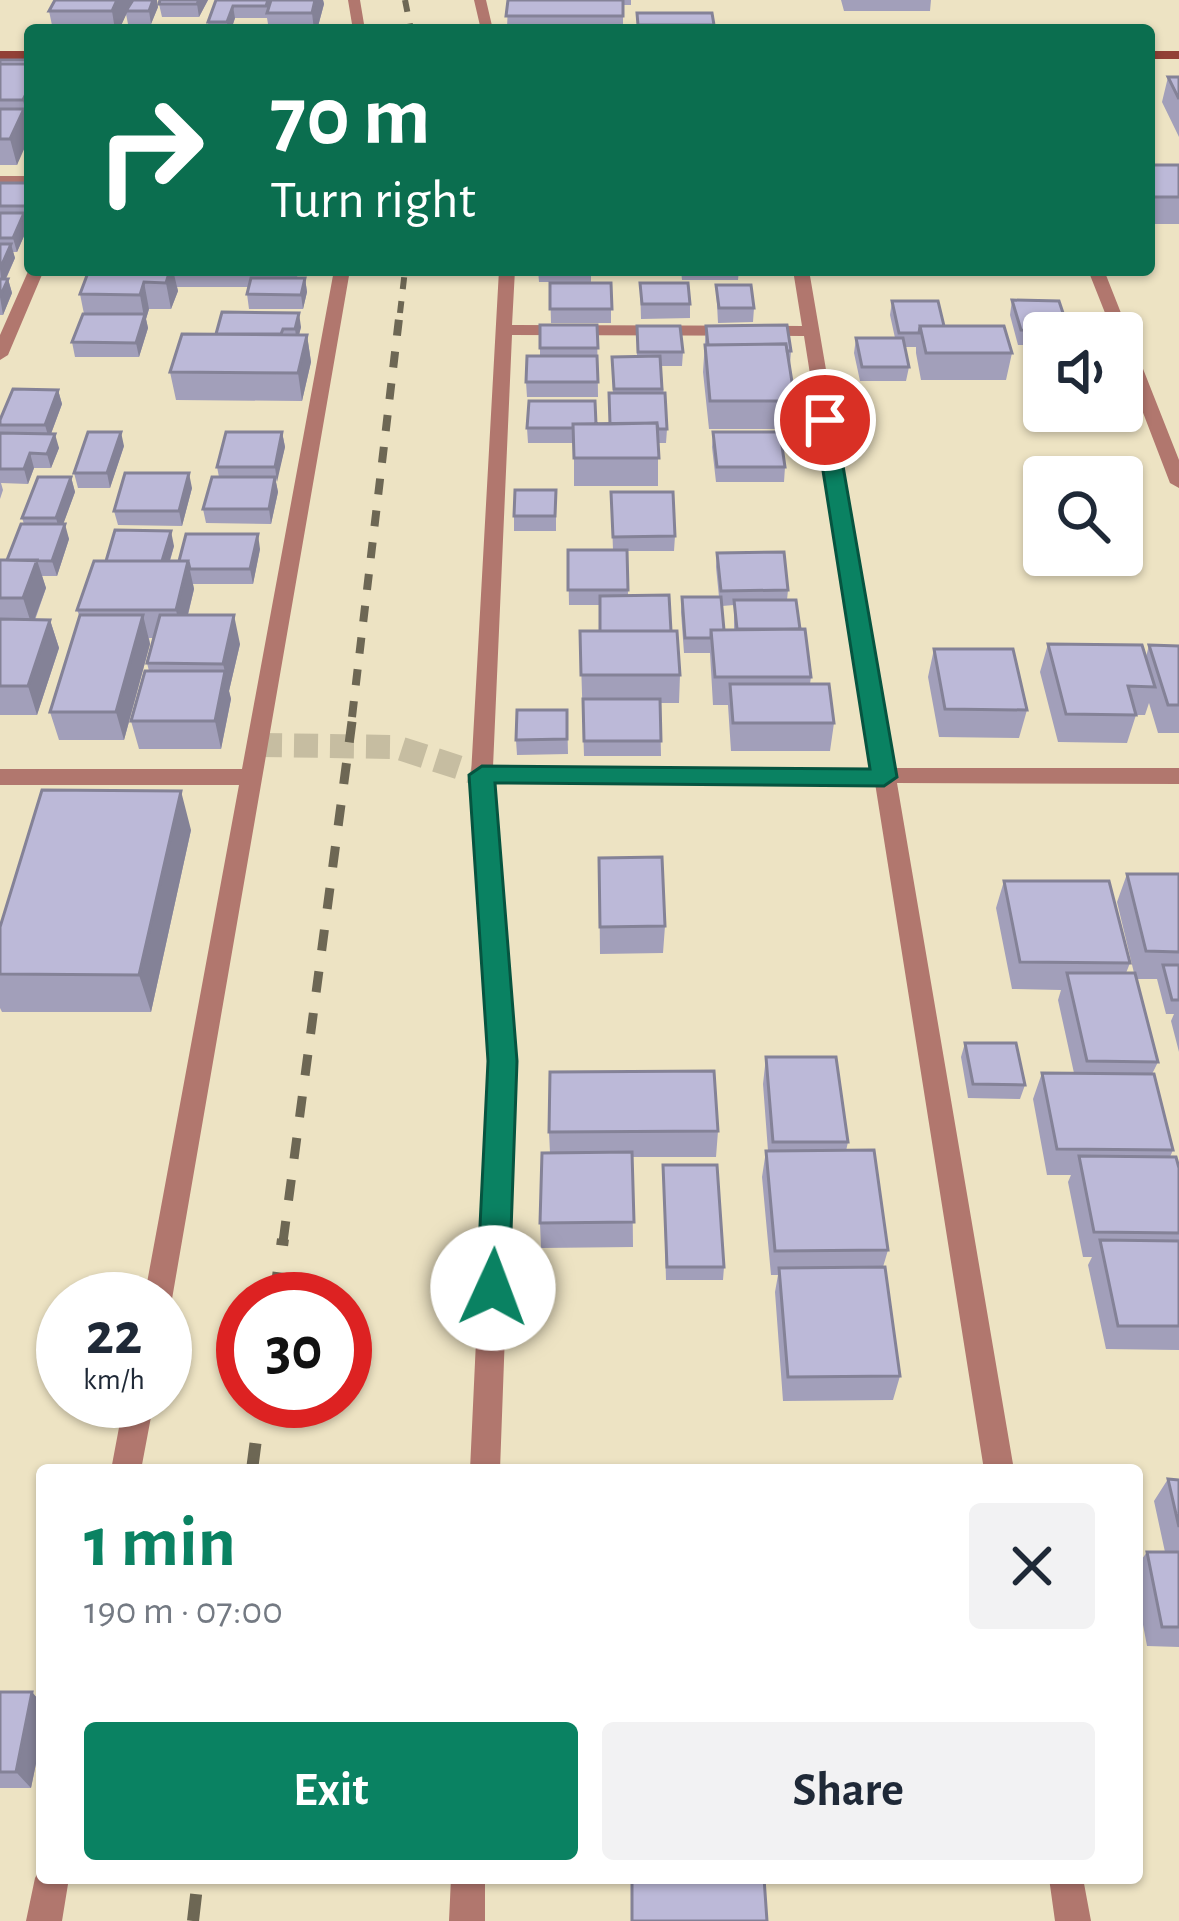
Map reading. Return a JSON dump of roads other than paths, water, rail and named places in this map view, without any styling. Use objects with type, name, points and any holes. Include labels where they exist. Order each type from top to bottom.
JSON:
[{"type":"street","points":[[0,355],[33,276]]},
{"type":"street","points":[[163,1272],[341,276]]},
{"type":"street","points":[[485,1464],[502,1061],[482,775],[507,276]]},
{"type":"street","points":[[801,276],[997,1464]]},
{"type":"street","points":[[1098,276],[1112,312]]},
{"type":"street","points":[[503,330],[811,331]]},
{"type":"street","points":[[1143,391],[1179,483]]},
{"type":"street","points":[[482,775],[1179,776]]},
{"type":"street","points":[[0,777],[253,777]]},
{"type":"street","points":[[127,1464],[134,1428]]},
{"type":"street","points":[[44,1921],[51,1884]]},
{"type":"street","points":[[466,1921],[468,1884]]},
{"type":"street","points":[[1067,1884],[1073,1921]]},
{"type":"tunnel","points":[[258,745],[396,747],[482,775]]},
{"type":"railway","points":[[405,0],[410,24]]},
{"type":"railway","points":[[400,313],[404,276]]},
{"type":"railway","points":[[352,717],[400,310]]},
{"type":"railway","points":[[283,1242],[353,714]]},
{"type":"railway","points":[[279,1272],[283,1239]]},
{"type":"railway","points":[[253,1464],[257,1428]]},
{"type":"railway","points":[[193,1921],[197,1884]]}]
